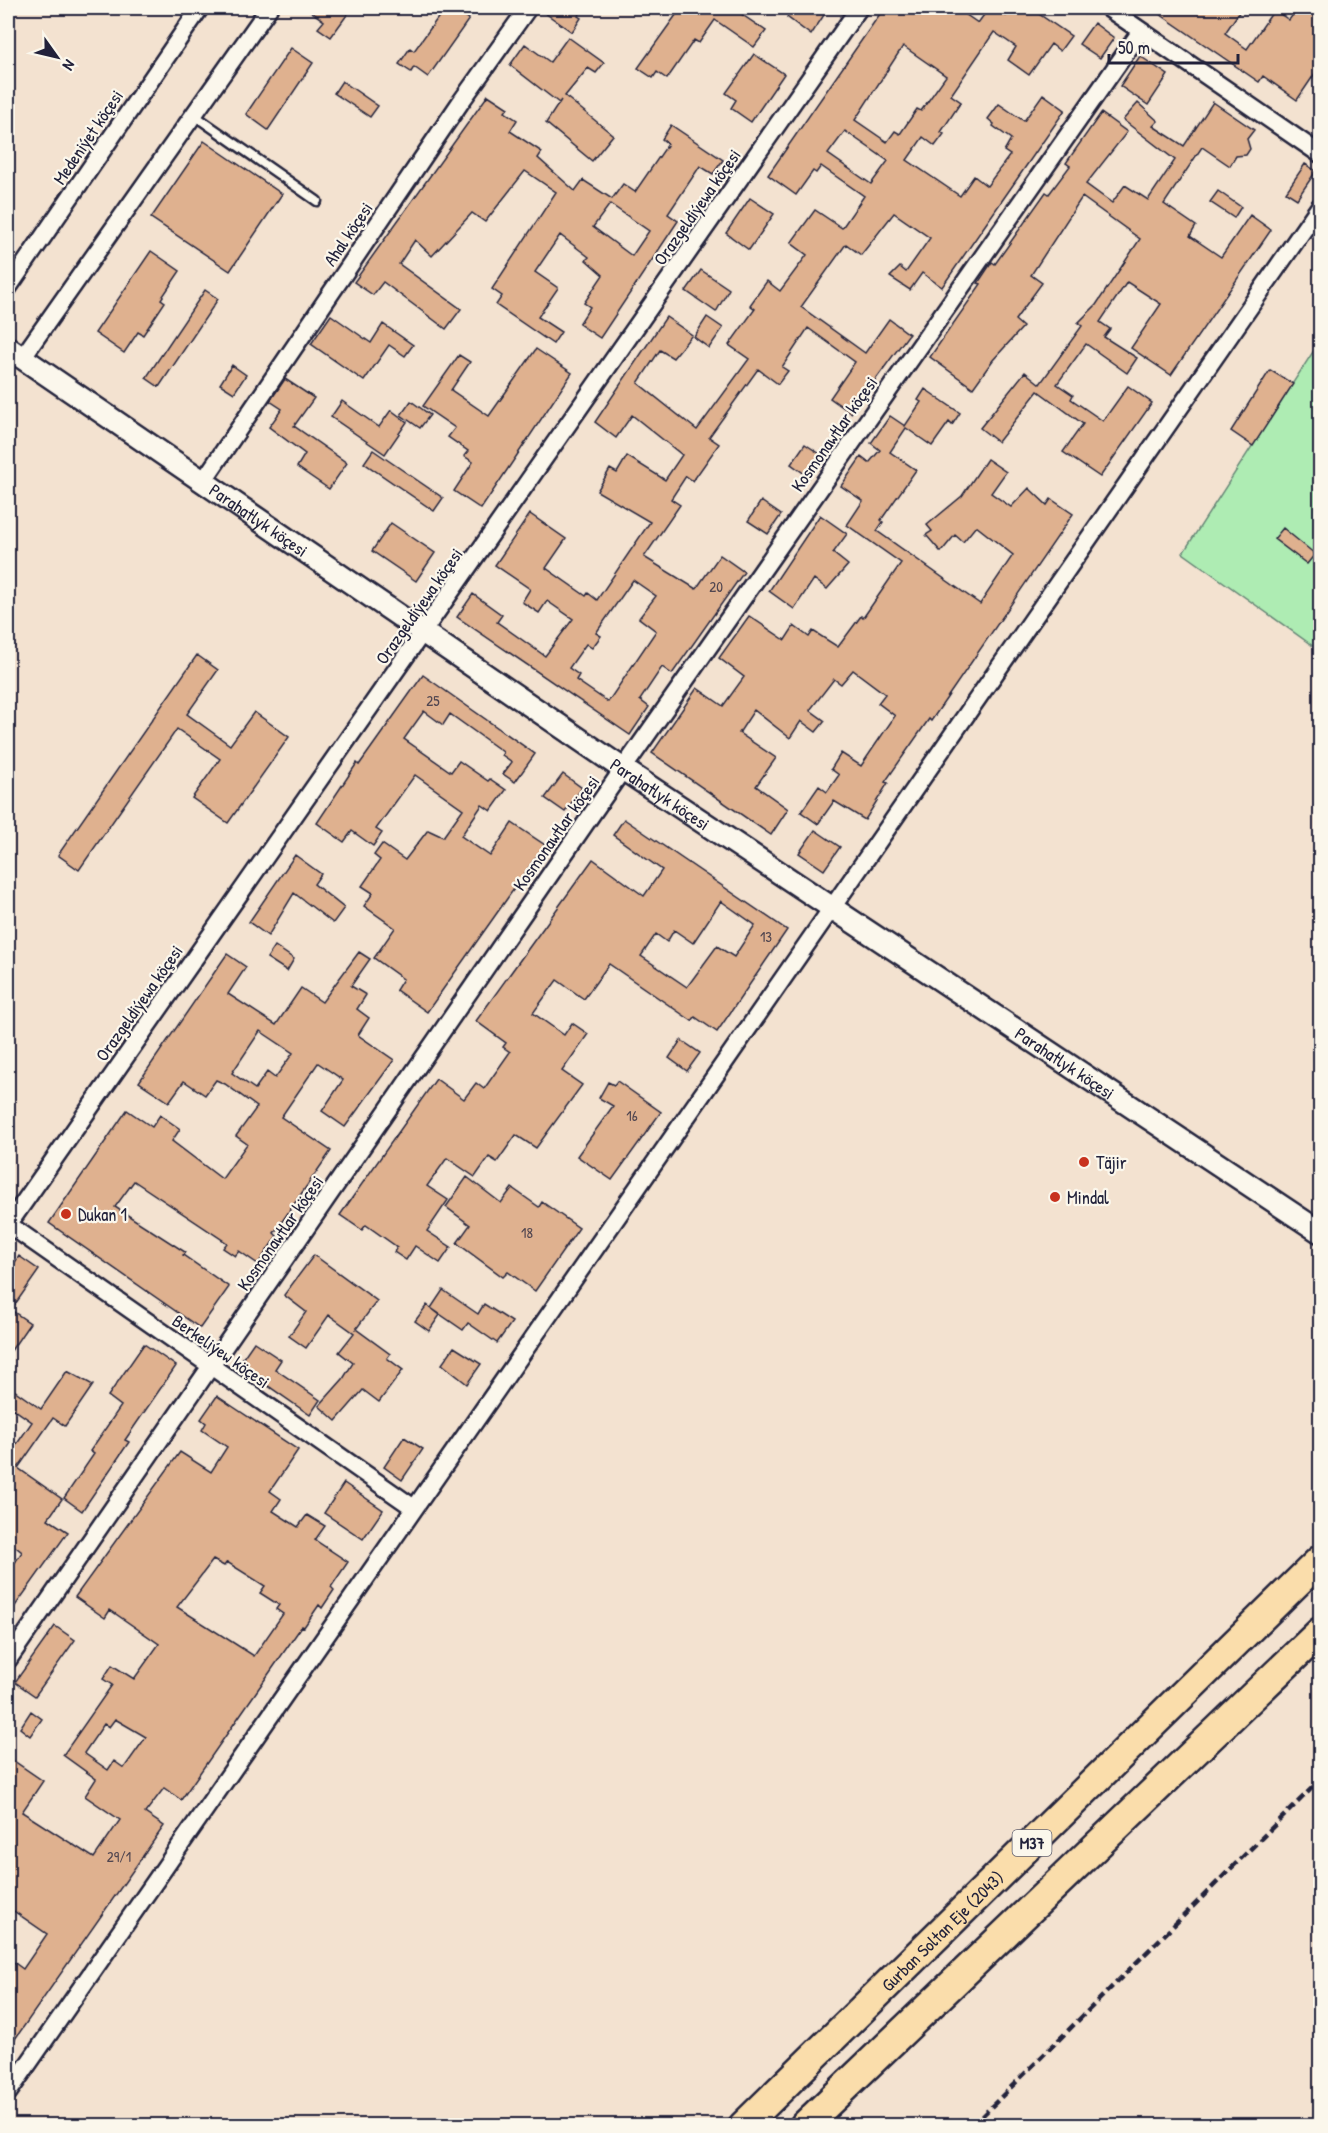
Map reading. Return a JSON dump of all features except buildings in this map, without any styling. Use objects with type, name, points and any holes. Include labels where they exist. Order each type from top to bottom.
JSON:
[{"type":"highway","name":"Gurban Soltan Eje (2043)","points":[[743,2126],[1320,1560]]},
{"type":"highway","name":"M37","points":[[804,2126],[1320,1632]]},
{"type":"highway","points":[[840,2031],[871,2062]]},
{"type":"street","name":"Medeniýet köçesi","points":[[8,288],[200,8]]},
{"type":"street","points":[[15,353],[194,115],[269,8]]},
{"type":"street","name":"Ahal köçesi","points":[[202,483],[460,103],[528,8]]},
{"type":"street","name":"Orazgeldiýewa köçesi","points":[[8,1224],[860,8]]},
{"type":"street","points":[[1108,8],[1320,154]]},
{"type":"street","name":"Kosmonawtlar köçesi","points":[[8,1660],[623,769],[1142,31]]},
{"type":"street","points":[[8,2093],[1320,206]]},
{"type":"street","name":"Parahatlyk köçesi","points":[[15,353],[623,769],[833,906],[1320,1232]]},
{"type":"street","name":"Berkeliýew köçesi","points":[[8,1224],[414,1508]]},
{"type":"lane","points":[[194,115],[317,201]]},
{"type":"green space","points":[[1320,341],[1320,651],[1183,553]]},
{"type":"railway","points":[[972,2126],[1320,1780]]},
{"type":"place","name":"Täjir","points":[[1084,1162]]},
{"type":"place","name":"Mindal","points":[[1055,1197]]},
{"type":"place","name":"Dukan 1","points":[[66,1214]]}]
